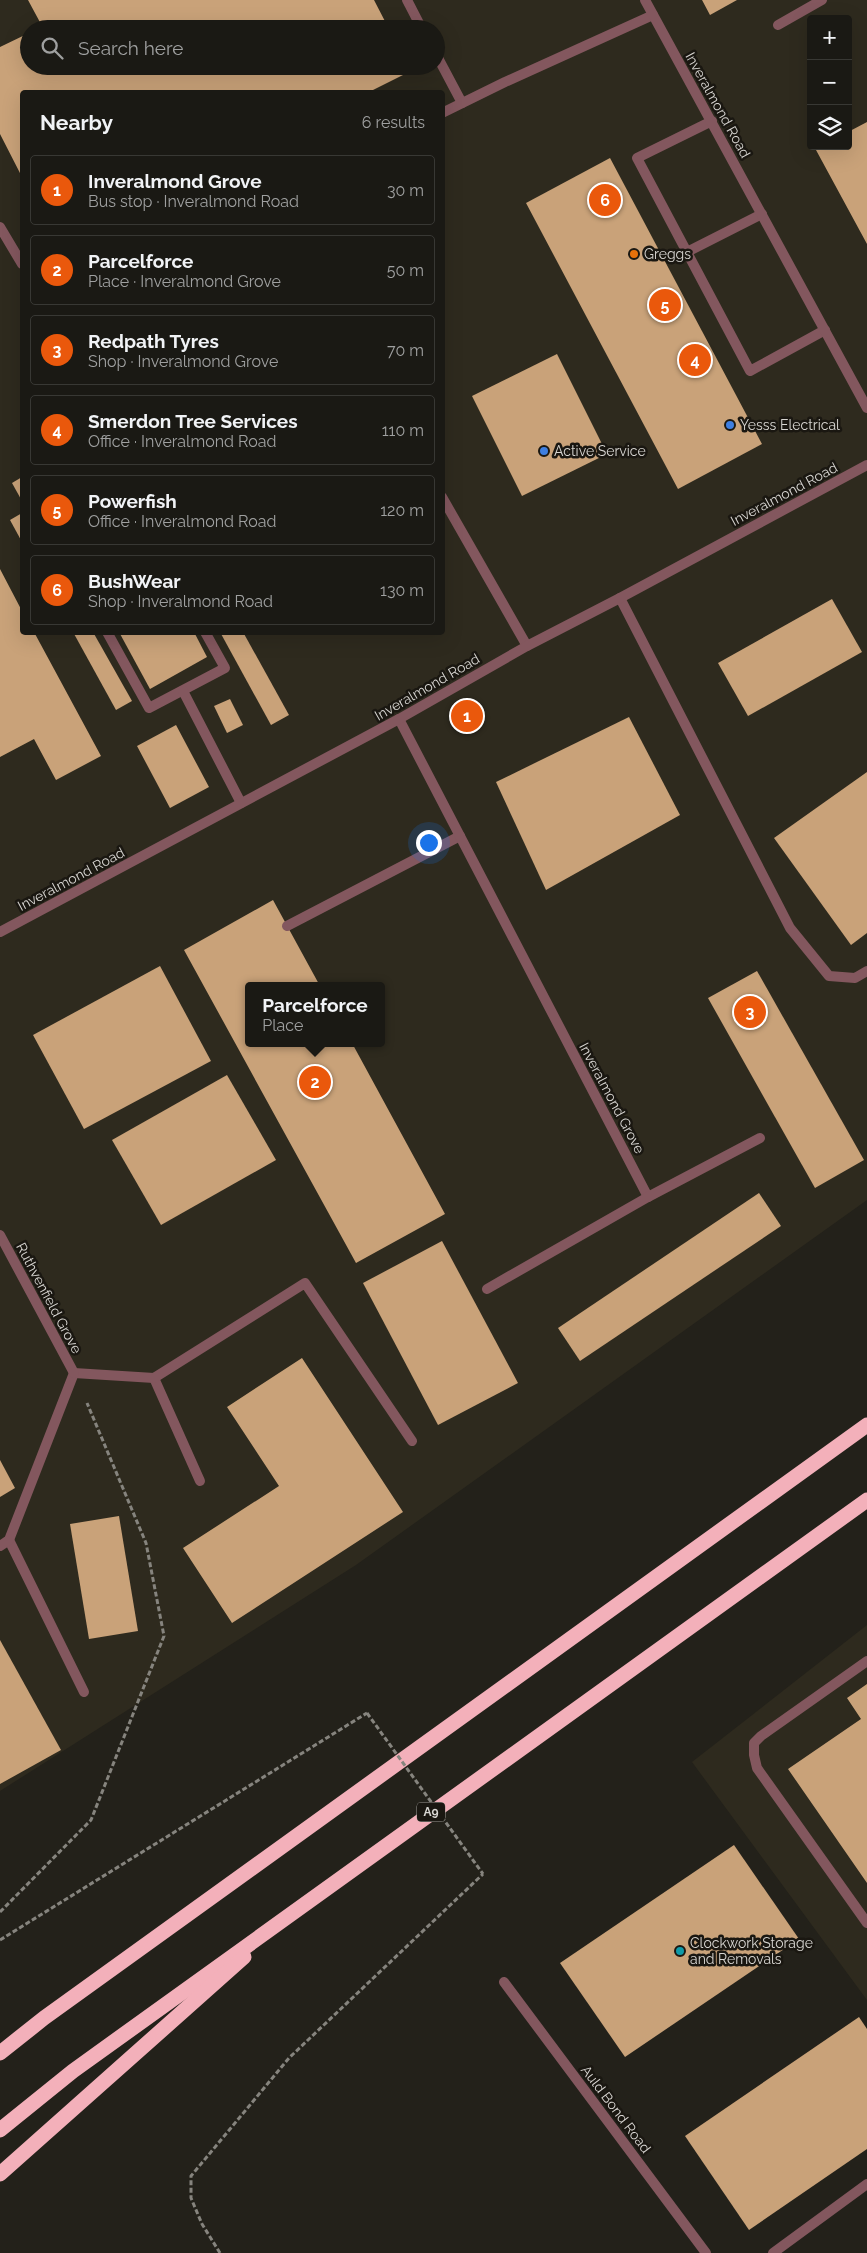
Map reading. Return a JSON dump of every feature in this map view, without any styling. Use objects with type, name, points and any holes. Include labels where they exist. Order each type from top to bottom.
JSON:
[{"type":"highway","points":[[0,2053],[52,2012],[867,1425]]},
{"type":"highway","name":"A9","points":[[0,2130],[73,2071],[311,1898],[867,1500]]},
{"type":"highway","name":"A9","points":[[0,2174],[311,1898]]},
{"type":"street","points":[[407,0],[417,20]]},
{"type":"street","name":"Inveralmond Road","points":[[645,0],[867,408]]},
{"type":"street","points":[[778,25],[822,0]]},
{"type":"street","points":[[445,112],[653,15]]},
{"type":"street","points":[[445,71],[462,103]]},
{"type":"street","points":[[712,121],[637,158],[750,371],[824,330]]},
{"type":"street","points":[[687,252],[762,214]]},
{"type":"street","points":[[0,228],[20,261]]},
{"type":"street","name":"Inveralmond Road","points":[[0,932],[399,719],[527,646],[867,465]]},
{"type":"street","points":[[445,502],[527,646]]},
{"type":"street","points":[[620,598],[790,928],[828,976],[855,978],[867,971]]},
{"type":"street","points":[[108,635],[149,708],[225,668],[207,635]]},
{"type":"street","points":[[183,691],[241,803]]},
{"type":"street","name":"Inveralmond Grove","points":[[399,719],[648,1197]]},
{"type":"street","points":[[287,926],[460,836]]},
{"type":"street","points":[[487,1289],[648,1197],[760,1138]]},
{"type":"street","name":"Ruthvenfield Grove","points":[[0,1235],[74,1373]]},
{"type":"street","points":[[84,1692],[4,1543],[74,1373],[154,1378],[305,1283],[412,1441]]},
{"type":"street","points":[[154,1378],[200,1480]]},
{"type":"street","points":[[867,1661],[761,1736],[754,1743],[754,1756],[757,1768],[867,1923]]},
{"type":"street","name":"Auld Bond Road","points":[[504,1982],[706,2253]]},
{"type":"street","points":[[773,2253],[867,2184]]},
{"type":"path","points":[[0,1912],[91,1820],[164,1636],[146,1543],[74,1373]]},
{"type":"path","points":[[0,1940],[367,1713],[482,1874],[289,2058],[191,2176],[191,2198],[202,2224],[220,2253]]},
{"type":"shaded area","points":[[0,0],[867,0],[867,1200],[356,1565],[0,1791]]},
{"type":"shaded area","points":[[867,1625],[867,2000],[692,1762]]},
{"type":"building","points":[[28,0],[374,0],[384,20],[39,20]]},
{"type":"building","points":[[702,0],[737,0],[710,15]]},
{"type":"building","points":[[20,37],[20,75],[403,75],[373,90],[20,90],[20,173],[0,134],[0,47]]},
{"type":"building","points":[[867,122],[867,244],[816,150],[852,150],[852,130]]},
{"type":"building","points":[[610,158],[762,444],[678,489],[526,203]]},
{"type":"building","points":[[557,354],[607,454],[522,496],[472,396]]},
{"type":"building","points":[[20,478],[20,497],[12,483]]},
{"type":"building","points":[[20,514],[20,538],[10,520]]},
{"type":"building","points":[[0,569],[20,607],[20,635],[36,635],[101,756],[56,780],[34,739],[0,757]]},
{"type":"building","points":[[832,599],[862,652],[748,716],[718,663]]},
{"type":"building","points":[[75,635],[95,635],[132,701],[116,710]]},
{"type":"building","points":[[121,635],[196,635],[207,657],[150,689]]},
{"type":"building","points":[[222,635],[245,635],[289,715],[271,725]]},
{"type":"building","points":[[230,699],[243,725],[227,733],[214,706]]},
{"type":"building","points":[[629,717],[680,815],[546,890],[496,782]]},
{"type":"building","points":[[176,725],[209,787],[170,808],[137,746]]},
{"type":"building","points":[[867,772],[867,933],[851,945],[774,838]]},
{"type":"building","points":[[273,900],[318,982],[245,982],[245,1047],[354,1047],[445,1214],[356,1263],[184,950]]},
{"type":"building","points":[[160,966],[211,1061],[84,1129],[33,1035]]},
{"type":"building","points":[[757,971],[864,1160],[815,1188],[708,998]]},
{"type":"building","points":[[227,1075],[276,1160],[161,1225],[112,1140]]},
{"type":"building","points":[[759,1193],[781,1226],[580,1361],[558,1328]]},
{"type":"building","points":[[442,1241],[518,1383],[438,1425],[363,1283]]},
{"type":"building","points":[[302,1358],[403,1512],[232,1623],[183,1548],[279,1486],[227,1407]]},
{"type":"building","points":[[0,1460],[15,1488],[0,1497]]},
{"type":"building","points":[[119,1516],[138,1631],[89,1639],[70,1524]]},
{"type":"building","points":[[0,1640],[61,1750],[0,1784]]},
{"type":"building","points":[[867,1684],[867,1883],[788,1769],[861,1719],[847,1698]]},
{"type":"building","name":"Clockwork Storage and Removals","points":[[734,1845],[799,1939],[625,2057],[560,1963]]},
{"type":"building","points":[[859,2017],[867,2029],[867,2149],[749,2230],[685,2136]]},
{"type":"place","name":"BushWear","points":[[605,200]]},
{"type":"place","name":"Greggs","points":[[634,254]]},
{"type":"place","name":"Powerfish","points":[[665,305]]},
{"type":"place","name":"Smerdon Tree Services","points":[[695,360]]},
{"type":"place","name":"Yesss Electrical","points":[[730,425]]},
{"type":"place","name":"Active Service","points":[[544,451]]},
{"type":"place","name":"Inveralmond Grove","points":[[467,716]]},
{"type":"place","name":"Redpath Tyres","points":[[750,1012]]},
{"type":"place","name":"Parcelforce","points":[[315,1082]]},
{"type":"place","name":"Clockwork Storage and Removals","points":[[680,1951]]}]
